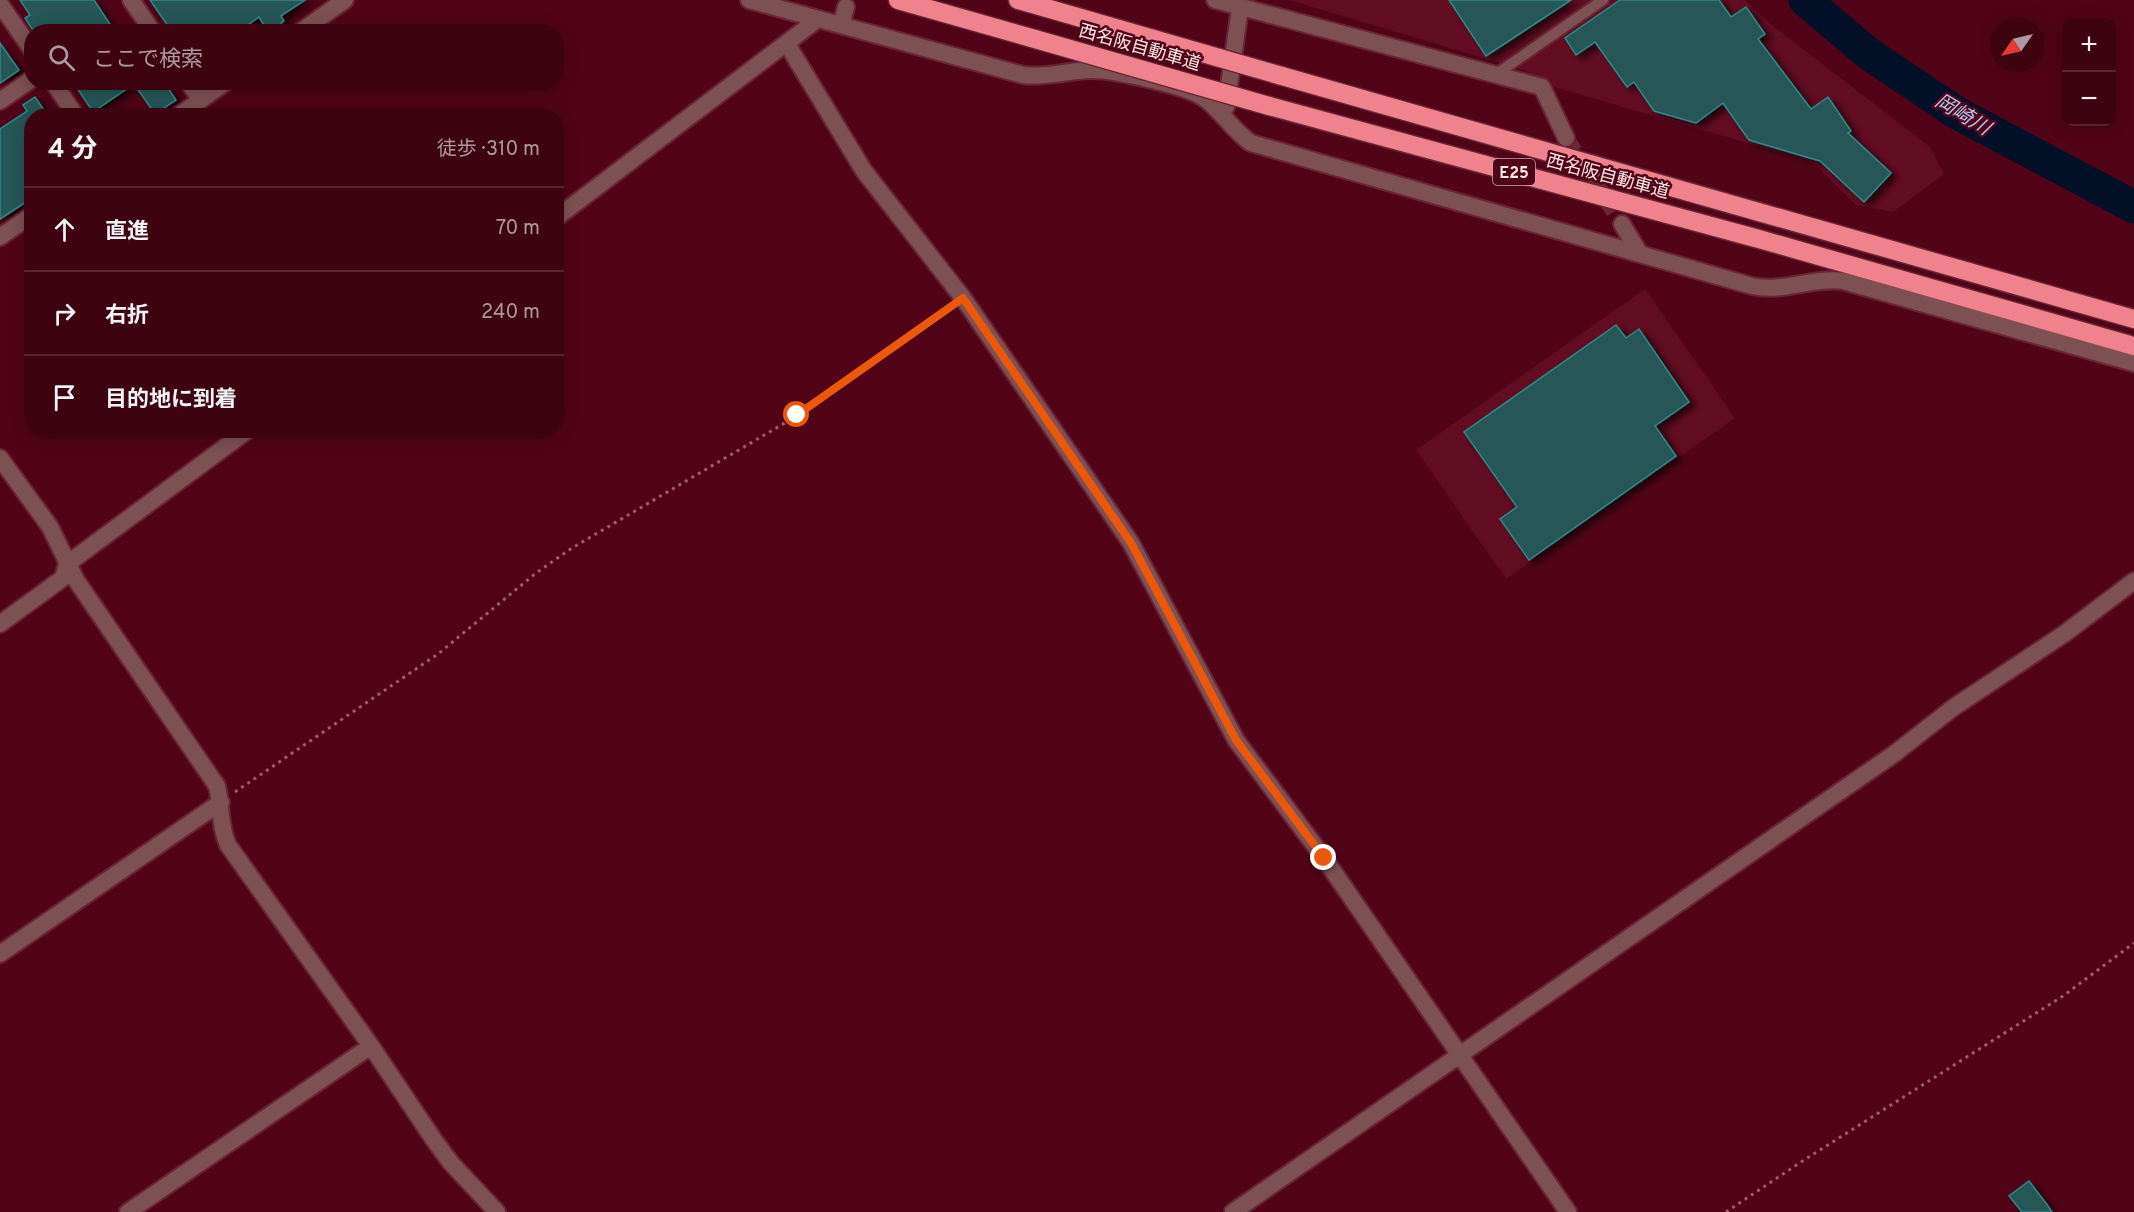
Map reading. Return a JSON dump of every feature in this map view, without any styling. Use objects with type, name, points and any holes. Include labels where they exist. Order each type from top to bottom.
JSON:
[{"type":"highway","name":"西名阪自動車道","points":[[898,0],[1269,106],[1759,239],[2134,346]]},
{"type":"highway","name":"西名阪自動車道","points":[[1018,0],[2134,319]]},
{"type":"street","points":[[131,0],[148,24]]},
{"type":"street","points":[[311,24],[345,0]]},
{"type":"street","points":[[749,0],[1023,75],[1038,77],[1092,70],[1110,71],[1190,91],[1203,97],[1236,133],[1251,142],[1767,290],[1828,279],[1843,281],[2134,363]]},
{"type":"street","points":[[1215,0],[1493,76],[1542,87],[1566,138]]},
{"type":"street","points":[[0,4],[24,39]]},
{"type":"street","points":[[841,25],[846,7]]},
{"type":"street","points":[[1225,120],[1240,8]]},
{"type":"street","points":[[564,212],[818,19]]},
{"type":"street","points":[[787,44],[864,171],[963,298],[1131,543],[1236,740],[1324,858],[1569,1212]]},
{"type":"street","points":[[0,101],[24,84]]},
{"type":"street","points":[[58,90],[71,108]]},
{"type":"street","points":[[194,90],[201,100]]},
{"type":"street","points":[[190,108],[215,90]]},
{"type":"street","points":[[0,237],[24,220]]},
{"type":"street","points":[[1622,224],[1640,254]]},
{"type":"street","points":[[0,624],[63,578],[66,564],[237,438]]},
{"type":"street","points":[[0,458],[50,527],[66,564],[210,775],[221,802],[222,832],[228,845],[451,1163],[498,1212]]},
{"type":"street","points":[[1233,1212],[1894,754],[1954,707],[2064,634],[2134,581]]},
{"type":"street","points":[[0,954],[221,802]]},
{"type":"street","points":[[128,1212],[371,1046]]},
{"type":"lane","points":[[1493,76],[1603,0]]},
{"type":"path","points":[[221,802],[438,654],[536,573],[572,548],[812,406],[963,298]]},
{"type":"path","points":[[1726,1212],[1791,1167],[2054,1002],[2134,943]]},
{"type":"shaded area","points":[[1289,0],[1745,0],[1773,26],[1930,147],[1944,174],[1893,212],[1856,205],[1813,162],[1551,86],[1548,94],[1527,71]]},
{"type":"shaded area","points":[[1645,289],[1735,418],[1506,579],[1416,450]]},
{"type":"building","points":[[20,0],[94,0],[110,24],[29,24],[25,18],[30,15]]},
{"type":"building","points":[[150,0],[305,0],[281,16],[284,21],[282,24],[263,24],[259,17],[249,24],[166,24]]},
{"type":"building","points":[[1449,0],[1571,0],[1486,56]]},
{"type":"building","points":[[1620,0],[1719,0],[1731,17],[1746,7],[1765,34],[1758,39],[1811,109],[1828,97],[1851,131],[1848,133],[1891,173],[1864,202],[1820,161],[1749,140],[1723,103],[1696,123],[1654,111],[1634,82],[1627,87],[1595,42],[1576,55],[1565,38]]},
{"type":"building","points":[[0,43],[19,70],[0,83]]},
{"type":"building","points":[[78,90],[125,90],[99,108],[90,108]]},
{"type":"building","points":[[138,90],[169,90],[176,100],[164,108],[151,108]]},
{"type":"building","points":[[35,97],[43,108],[25,108],[23,105]]},
{"type":"building","points":[[24,113],[24,203],[0,219],[0,129]]},
{"type":"building","points":[[1616,325],[1626,338],[1639,329],[1689,402],[1655,426],[1676,456],[1529,560],[1500,519],[1517,507],[1464,432]]},
{"type":"building","points":[[2029,1181],[2052,1212],[2022,1212],[2009,1196]]},
{"type":"waterway","name":"岡崎川","points":[[1805,0],[1869,54],[1957,113],[2134,207]]},
{"type":"tunnel","points":[[1566,138],[1622,224]]},
{"type":"route","points":[[797,415],[963,298],[1146,567],[1236,740],[1324,858]]}]
